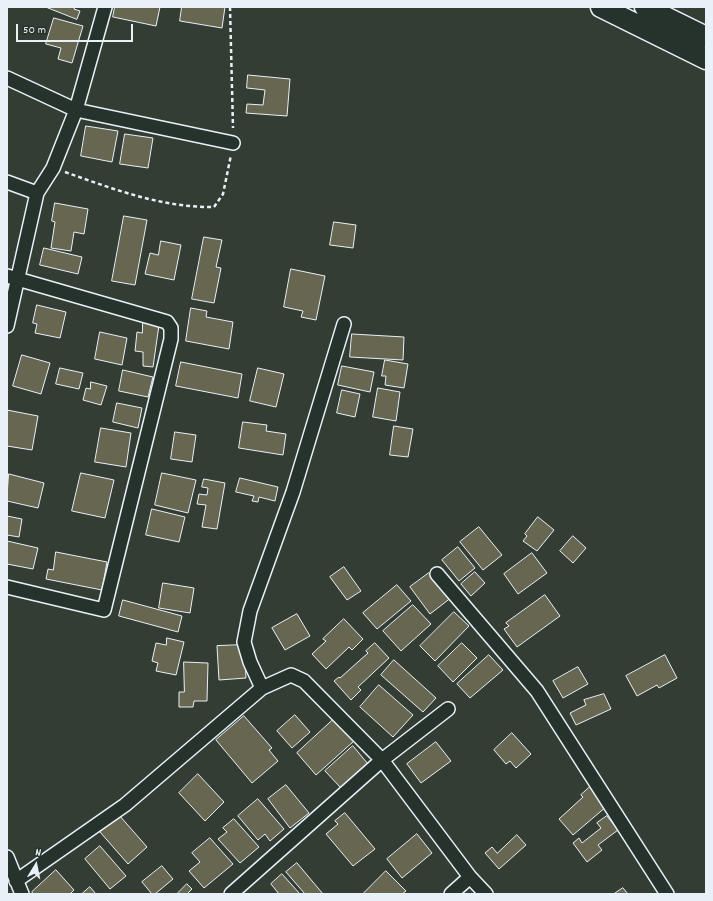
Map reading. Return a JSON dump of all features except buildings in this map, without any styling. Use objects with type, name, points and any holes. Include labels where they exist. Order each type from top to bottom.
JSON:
[{"type":"main road","points":[[601,7],[706,59]]},
{"type":"main road","points":[[645,7],[706,37]]},
{"type":"street","points":[[7,326],[12,277],[37,193],[53,168],[76,110],[105,7]]},
{"type":"street","points":[[7,78],[76,110],[233,143]]},
{"type":"street","points":[[7,182],[37,193]]},
{"type":"street","points":[[7,587],[104,610],[171,339],[171,328],[167,322],[12,277]]},
{"type":"street","points":[[262,688],[250,662],[244,642],[250,611],[293,492],[344,324]]},
{"type":"street","points":[[437,574],[537,691],[667,894]]},
{"type":"street","points":[[16,881],[125,805],[262,688],[291,675],[304,681],[382,760],[470,877],[486,894]]},
{"type":"street","points":[[231,894],[382,760],[448,709]]},
{"type":"street","points":[[7,857],[22,894]]},
{"type":"street","points":[[451,894],[470,877]]},
{"type":"path","points":[[53,168],[121,192],[190,207],[214,207],[223,194],[233,143],[230,7]]}]
